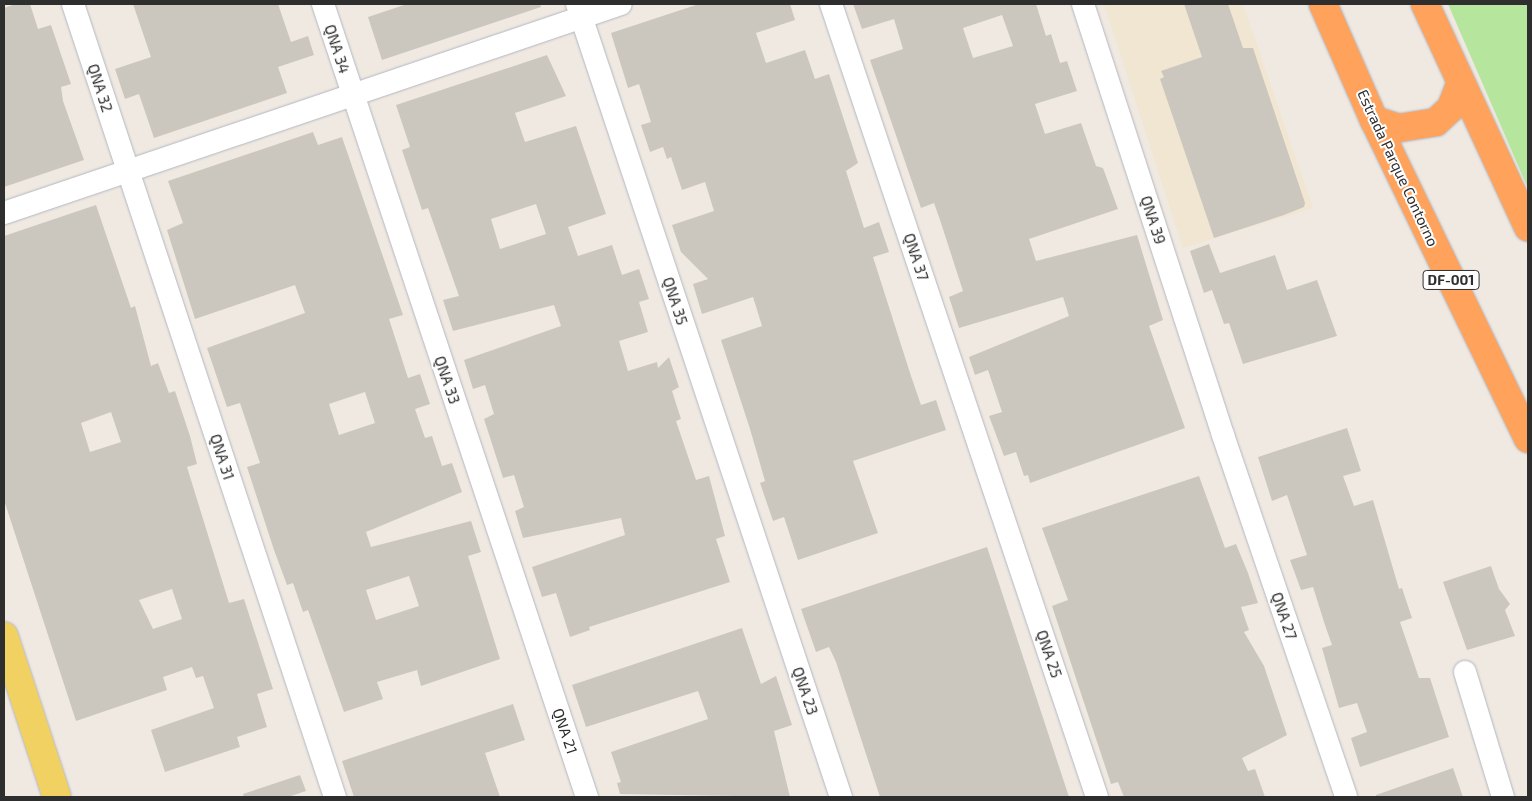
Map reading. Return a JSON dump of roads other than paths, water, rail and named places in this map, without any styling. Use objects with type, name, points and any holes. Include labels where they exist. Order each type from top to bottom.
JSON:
[{"type":"highway","name":"Estrada Parque Contorno","points":[[1323,4],[1374,120],[1528,440]]},
{"type":"highway","points":[[1425,4],[1460,85],[1528,227]]},
{"type":"highway","points":[[1374,120],[1399,128],[1436,122],[1451,108],[1460,85]]},
{"type":"main road","points":[[4,636],[57,797]]},
{"type":"street","name":"QNA 32","points":[[73,4],[127,171]]},
{"type":"street","name":"QNA 34","points":[[323,4],[352,94]]},
{"type":"street","points":[[4,213],[352,94],[579,10],[621,4]]},
{"type":"street","name":"QNA 37","points":[[831,4],[1000,510]]},
{"type":"street","name":"QNA 39","points":[[1083,4],[1223,435]]},
{"type":"street","name":"QNA 35","points":[[579,10],[769,584]]},
{"type":"street","name":"QNA 33","points":[[352,94],[543,665]]},
{"type":"street","name":"QNA 31","points":[[127,171],[335,797]]},
{"type":"street","name":"QNA 27","points":[[1223,435],[1346,797]]},
{"type":"street","name":"QNA 25","points":[[1000,510],[1097,797]]},
{"type":"street","name":"QNA 23","points":[[769,584],[841,797]]},
{"type":"street","name":"QNA 21","points":[[543,665],[587,797]]},
{"type":"street","points":[[1465,672],[1503,797]]}]
